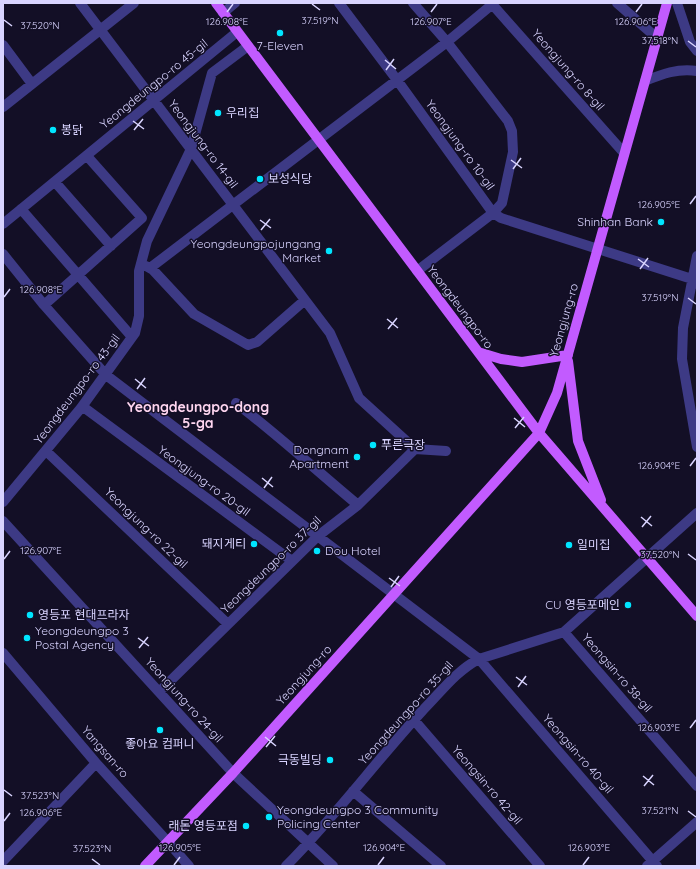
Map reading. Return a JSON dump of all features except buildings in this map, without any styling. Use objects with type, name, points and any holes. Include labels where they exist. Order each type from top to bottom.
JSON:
[{"type":"main road","name":"Yeongdeungpo-ro","points":[[216,3],[539,433],[697,616]]},
{"type":"main road","name":"Yeongjung-ro","points":[[145,866],[233,773],[539,433],[557,393],[667,3]]},
{"type":"main road","points":[[478,352],[501,360],[522,362],[568,355],[578,441],[603,506]]},
{"type":"street","name":"Yeongjung-ro 14-gil","points":[[80,3],[330,333],[359,398],[415,449]]},
{"type":"street","points":[[3,107],[134,3]]},
{"type":"street","points":[[223,12],[235,3]]},
{"type":"street","name":"Yeongjung-ro 10-gil","points":[[339,3],[397,80],[493,213],[501,218],[695,282]]},
{"type":"street","points":[[413,3],[446,42],[508,121],[512,131],[513,152],[502,203],[493,213],[417,271]]},
{"type":"street","points":[[617,3],[657,38]]},
{"type":"street","points":[[677,3],[690,42],[697,51]]},
{"type":"street","points":[[305,300],[257,342],[248,345],[194,314],[146,266],[232,204],[397,80],[493,4]]},
{"type":"street","name":"Yeongjung-ro 8-gil","points":[[493,4],[624,154]]},
{"type":"street","name":"Yeongdeungpo-ro 45-gil","points":[[3,224],[20,208],[87,156],[237,32]]},
{"type":"street","points":[[3,45],[32,84]]},
{"type":"street","name":"Yeongdeungpo-ro 43-gil","points":[[3,502],[81,408],[106,375],[135,332],[139,316],[139,271],[146,266],[147,241],[191,149],[212,73],[248,46]]},
{"type":"street","points":[[645,81],[674,71],[697,71]]},
{"type":"street","points":[[44,305],[142,218],[87,156]]},
{"type":"street","points":[[54,182],[111,246]]},
{"type":"street","points":[[20,208],[79,274],[132,337]]},
{"type":"street","points":[[3,254],[44,305],[106,375],[479,659]]},
{"type":"street","points":[[697,256],[695,282],[683,328],[682,359],[697,447]]},
{"type":"street","points":[[236,403],[267,427],[358,505]]},
{"type":"street","name":"Yeongjung-ro 20-gil","points":[[81,408],[86,410],[292,561]]},
{"type":"street","points":[[415,449],[446,451]]},
{"type":"street","name":"Yeongdeungpo-ro 37-gil","points":[[159,692],[318,536],[358,505],[415,449]]},
{"type":"street","name":"Yeongjung-ro 22-gil","points":[[46,451],[228,624]]},
{"type":"street","name":"Yeongdeungpo-ro 35-gil","points":[[286,866],[309,843],[414,720],[467,665],[479,659],[564,632],[697,513]]},
{"type":"street","name":"Yeongjung-ro 24-gil","points":[[3,521],[233,773]]},
{"type":"street","name":"Yeongsin-ro 38-gil","points":[[564,632],[697,786]]},
{"type":"street","name":"Yangsan-ro","points":[[3,653],[96,763],[189,866]]},
{"type":"street","name":"Yeongsin-ro 40-gil","points":[[479,659],[652,864]]},
{"type":"street","name":"Yeongsin-ro 42-gil","points":[[414,720],[540,866]]},
{"type":"street","points":[[3,861],[96,763]]},
{"type":"street","points":[[233,773],[333,866]]},
{"type":"street","points":[[354,790],[441,866]]},
{"type":"street","points":[[652,864],[697,822]]},
{"type":"place","name":"7-Eleven","points":[[280,33]]},
{"type":"place","name":"우리집","points":[[218,113]]},
{"type":"place","name":"봉닭","points":[[53,130]]},
{"type":"place","name":"보성식당","points":[[260,179]]},
{"type":"place","name":"Shinhan Bank","points":[[661,222]]},
{"type":"place","name":"Yeongdeungpojungang Market","points":[[329,251]]},
{"type":"place","name":"푸른극장","points":[[373,445]]},
{"type":"place","name":"Dongnam Apartment","points":[[357,457]]},
{"type":"place","name":"돼지게티","points":[[254,544]]},
{"type":"place","name":"일미집","points":[[569,545]]},
{"type":"place","name":"Dou Hotel","points":[[317,551]]},
{"type":"place","name":"CU 영등포메인","points":[[628,605]]},
{"type":"place","name":"영등포 현대프라자","points":[[30,615]]},
{"type":"place","name":"Yeongdeungpo 3 Postal Agency","points":[[27,638]]},
{"type":"place","name":"좋아요 컴퍼니","points":[[160,730]]},
{"type":"place","name":"극동빌딩","points":[[330,760]]},
{"type":"place","name":"Yeongdeungpo 3 Community Policing Center","points":[[269,817]]},
{"type":"place","name":"래돈 영등포점","points":[[246,826]]},
{"type":"district","name":"Yeongdeungpo-dong 5-ga","points":[[198,416]]}]
